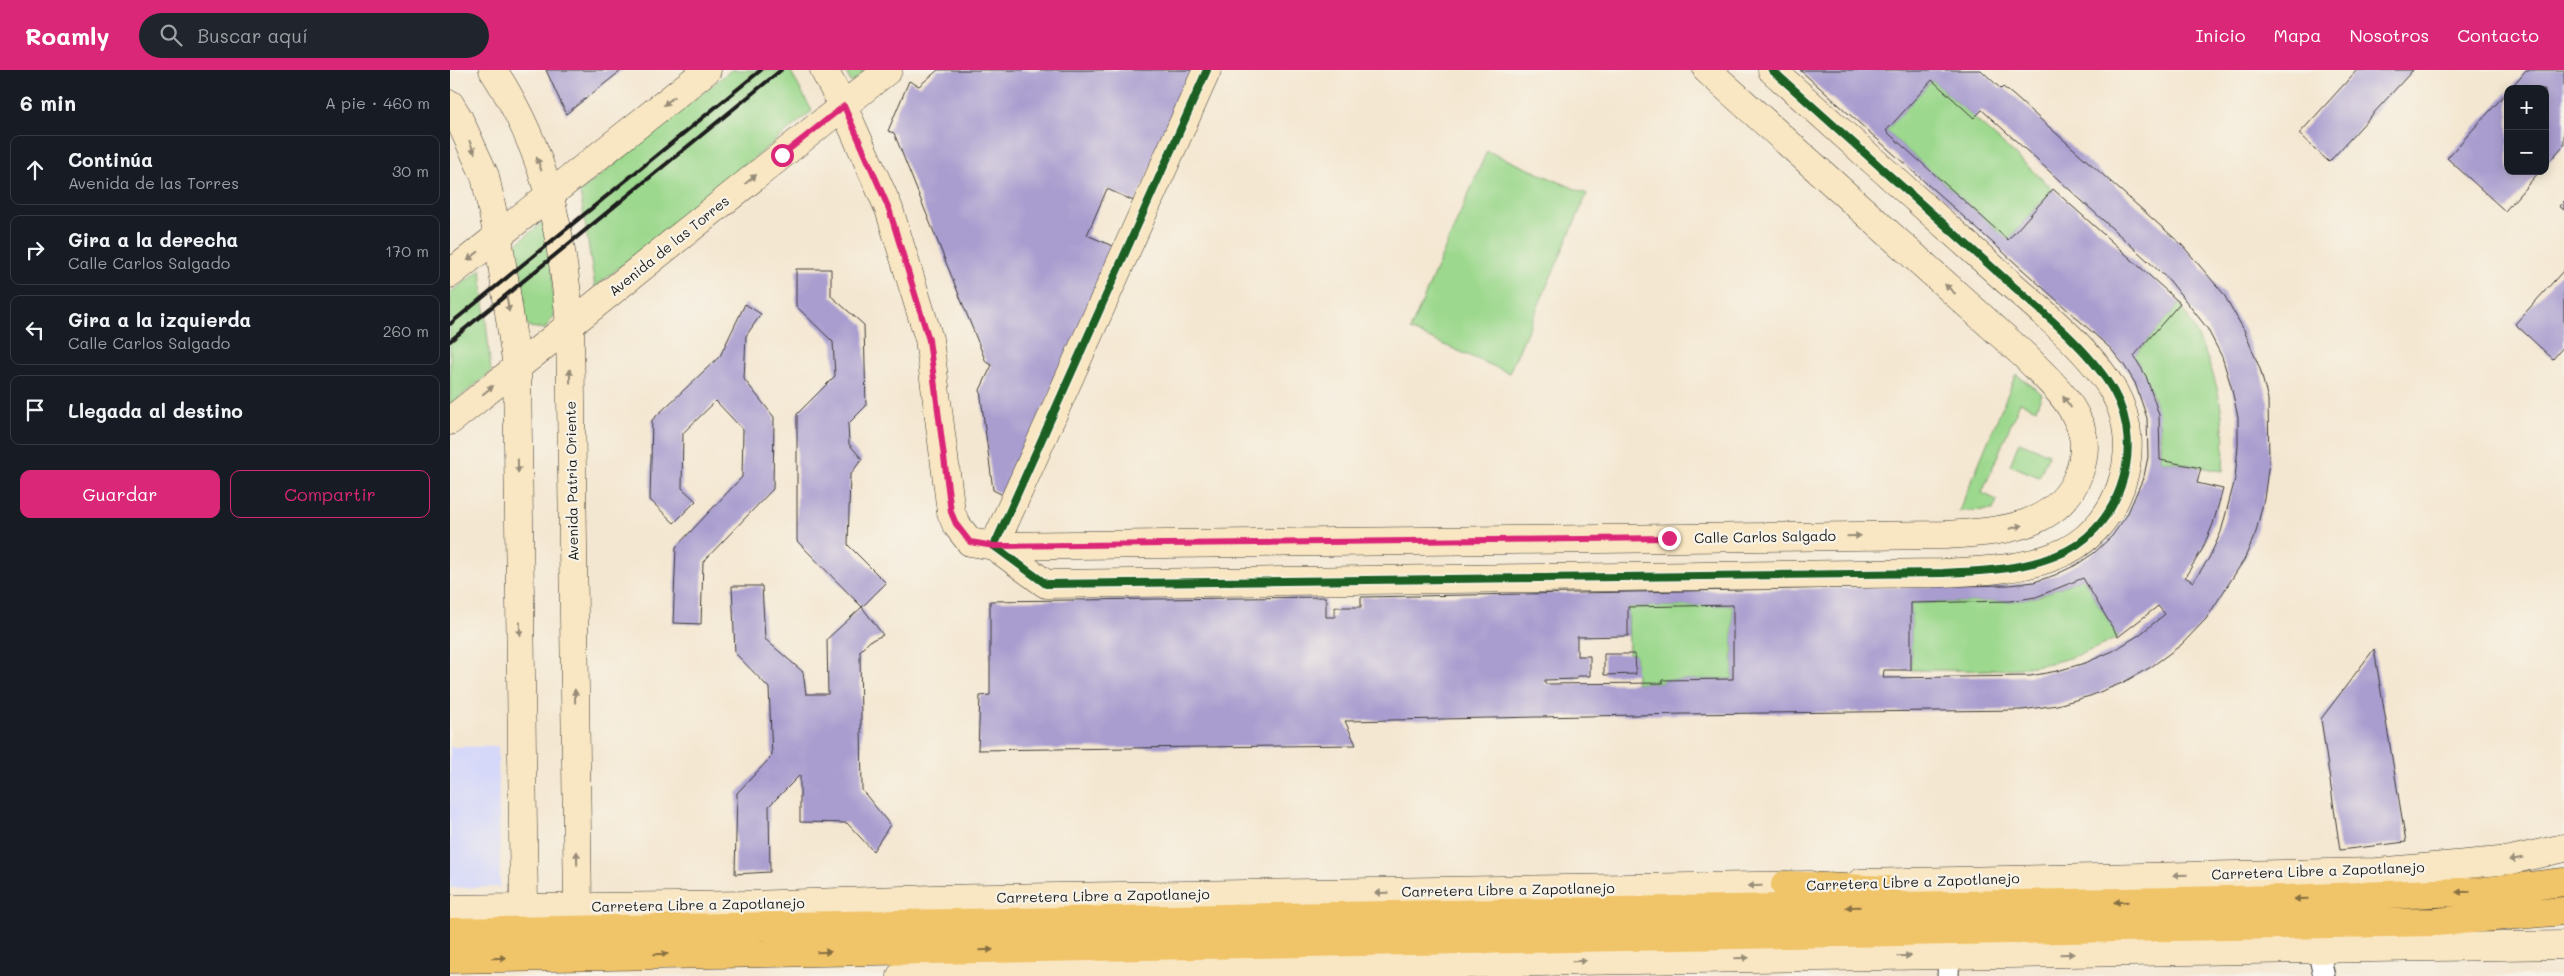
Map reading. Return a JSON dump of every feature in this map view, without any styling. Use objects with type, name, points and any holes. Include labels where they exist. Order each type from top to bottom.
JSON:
[{"type":"main road","name":"Avenida Patria Oriente","points":[[493,70],[505,89],[529,138],[551,196],[565,269],[570,325],[578,907]]},
{"type":"main road","points":[[450,274],[551,196],[707,70]]},
{"type":"main road","name":"Calle Carlos Salgado","points":[[824,70],[844,106],[889,209],[929,340],[951,512],[956,524],[970,542],[994,546],[1944,535],[2008,529],[2033,521],[2057,507],[2075,483],[2084,450],[2079,421],[2064,397],[2025,356],[1707,70]]},
{"type":"main road","name":"Avenida de las Torres","points":[[450,421],[888,70]]},
{"type":"main road","points":[[1207,70],[994,546],[1046,584],[1943,573],[2020,566],[2058,556],[2090,534],[2113,504],[2126,468],[2128,440],[2123,411],[2105,378],[2051,321],[1772,70]]},
{"type":"main road","points":[[450,104],[459,119],[485,176],[498,237],[517,367],[524,908]]},
{"type":"main road","name":"Carretera Libre a Zapotlanejo","points":[[450,909],[750,905],[933,898],[1785,885],[2377,872],[2512,860],[2564,848]]},
{"type":"main road","name":"Carretera Libre a Zapotlanejo","points":[[450,932],[2296,899],[2485,891],[2564,882]]},
{"type":"main road","points":[[1785,885],[1912,891],[2056,904]]},
{"type":"main road","points":[[450,959],[2436,922],[2564,911]]},
{"type":"main road","points":[[901,976],[1464,970],[1575,960],[1948,966],[2318,949],[2564,945]]},
{"type":"street","points":[[2318,949],[2324,976]]},
{"type":"shaded area","points":[[498,746],[500,887],[450,888],[450,747]]},
{"type":"green space","points":[[731,70],[790,70],[812,111],[595,287],[580,192]]},
{"type":"green space","points":[[845,70],[867,70],[851,83]]},
{"type":"green space","points":[[1932,80],[2053,189],[2008,240],[1886,131]]},
{"type":"green space","points":[[1487,151],[1587,194],[1509,373],[1410,330]]},
{"type":"green space","points":[[543,222],[552,272],[554,316],[545,329],[530,327],[523,319],[522,278],[515,245]]},
{"type":"green space","points":[[481,269],[491,372],[450,405],[450,293]]},
{"type":"green space","points":[[2180,303],[2202,345],[2216,384],[2223,424],[2223,471],[2160,460],[2161,445],[2156,406],[2147,381],[2134,356]]},
{"type":"green space","points":[[2016,374],[2042,394],[2036,409],[2020,402],[1982,493],[1997,500],[1993,510],[1959,511]]},
{"type":"green space","points":[[2019,442],[2049,454],[2039,477],[2010,465]]},
{"type":"green space","points":[[2083,578],[2118,637],[2092,650],[2042,665],[1992,670],[1911,670],[1911,603],[2011,601],[2036,597]]},
{"type":"green space","points":[[1733,605],[1733,679],[1663,680],[1663,683],[1636,683],[1635,654],[1629,654],[1628,607]]},
{"type":"building","points":[[546,70],[622,70],[566,114]]},
{"type":"building","points":[[938,70],[1194,70],[1136,202],[1107,189],[1087,235],[1115,247],[1005,496],[993,490],[980,390],[992,365],[986,362],[894,133],[888,131],[909,81],[919,86]]},
{"type":"building","points":[[1800,70],[1981,70],[2001,89],[2003,87],[2013,95],[2182,245],[2223,293],[2244,330],[2260,369],[2268,399],[2269,462],[2264,499],[2256,532],[2244,560],[2206,619],[2181,645],[2151,667],[2122,683],[2090,696],[2057,705],[2022,710],[1345,721],[1356,745],[978,750],[980,696],[990,695],[990,601],[1326,597],[1326,617],[1335,617],[1335,607],[1361,607],[1361,597],[2009,585],[2034,582],[2055,575],[2076,565],[2094,553],[2112,536],[2127,515],[2144,476],[2148,457],[2147,418],[2135,383],[2124,365],[2110,348]],"holes":[[[1932,80],[1974,118],[1982,110],[2170,281],[2207,328],[2222,357],[2231,386],[2238,417],[2238,446],[2235,479],[2221,532],[2209,558],[2193,582],[2185,577],[2202,550],[2213,524],[2223,489],[2197,483],[2201,468],[2160,460],[2159,415],[2146,376],[2134,356],[2180,303],[2053,189],[2008,240],[1886,131]],[[2083,578],[2118,637],[2158,606],[2165,614],[2139,635],[2113,651],[2085,663],[2057,671],[2030,676],[1883,678],[1884,670],[1911,670],[1911,603],[2011,601],[2036,597]],[[1733,605],[1733,679],[1662,680],[1663,683],[1545,684],[1545,680],[1577,679],[1577,676],[1590,676],[1590,656],[1577,656],[1577,637],[1628,636],[1628,607]]]},
{"type":"building","points":[[2357,70],[2413,70],[2329,162],[2299,134]]},
{"type":"building","points":[[2526,70],[2564,70],[2564,145],[2549,162],[2549,85],[2513,85]]},
{"type":"building","points":[[2504,95],[2504,175],[2536,175],[2505,211],[2447,158]]},
{"type":"building","points":[[2564,201],[2564,210],[2559,206]]},
{"type":"building","points":[[796,269],[831,269],[831,296],[864,325],[866,406],[848,424],[849,444],[862,459],[850,475],[848,545],[886,583],[862,607],[797,541],[797,414],[835,376],[833,342],[796,306]]},
{"type":"building","points":[[2564,270],[2564,346],[2553,359],[2515,324]]},
{"type":"building","points":[[745,304],[761,314],[746,336],[744,379],[774,417],[773,489],[703,562],[701,624],[673,623],[676,547],[742,477],[743,430],[716,401],[683,433],[682,488],[696,501],[674,523],[650,500],[652,420],[720,356]]},
{"type":"building","points":[[732,586],[762,586],[765,639],[803,672],[806,694],[828,694],[827,639],[862,607],[883,635],[870,641],[860,651],[862,790],[890,825],[873,851],[847,823],[800,822],[800,775],[769,806],[770,872],[735,874],[737,793],[772,756],[769,688],[735,653]]},
{"type":"building","points":[[2374,649],[2406,842],[2340,850],[2321,719]]},
{"type":"building","points":[[1604,654],[1635,654],[1636,674],[1604,675]]},
{"type":"railway","points":[[450,324],[761,70]]},
{"type":"railway","points":[[450,341],[781,70]]},
{"type":"cycle path","points":[[1207,70],[994,546],[1046,584],[1943,573],[2000,569],[2028,564],[2055,556],[2077,545],[2095,529],[2110,509],[2120,487],[2126,463],[2128,439],[2124,415],[2114,392],[2090,359],[2059,327],[1772,70]]},
{"type":"route","points":[[782,155],[844,106],[889,209],[929,340],[951,512],[956,524],[970,542],[1006,546],[1669,538]]}]
